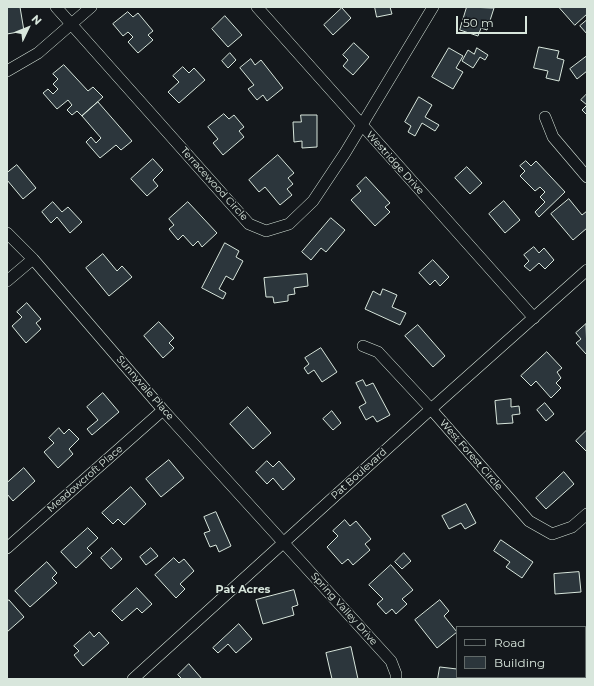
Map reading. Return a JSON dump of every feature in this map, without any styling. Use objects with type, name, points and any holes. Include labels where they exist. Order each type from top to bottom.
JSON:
[{"type":"street","name":"Terracewood Circle","points":[[56,7],[249,224],[266,231],[289,224],[313,201],[433,7]]},
{"type":"street","points":[[7,71],[38,53],[91,7]]},
{"type":"street","name":"Westridge Drive","points":[[257,7],[534,318]]},
{"type":"street","points":[[545,117],[554,136],[587,177]]},
{"type":"street","name":"Sunnyvale Place","points":[[7,233],[33,259],[163,410],[284,542]]},
{"type":"street","points":[[7,281],[33,259]]},
{"type":"street","name":"Pat Boulevard","points":[[133,679],[587,270]]},
{"type":"street","name":"West Forest Circle","points":[[363,346],[378,352],[431,409],[529,521],[552,534],[572,527],[587,514]]},
{"type":"street","name":"Meadowcroft Place","points":[[7,548],[163,410]]},
{"type":"street","name":"Spring Valley Drive","points":[[284,542],[391,660],[396,674],[396,679]]},
{"type":"building","points":[[7,7],[20,7],[24,31],[7,34]]},
{"type":"building","points":[[375,7],[390,7],[392,14],[377,17]]},
{"type":"building","points":[[467,7],[494,8],[487,30],[481,28],[478,36],[460,30]]},
{"type":"building","points":[[559,7],[587,7],[587,14],[575,25]]},
{"type":"building","points":[[342,8],[351,18],[333,35],[324,25]]},
{"type":"building","points":[[128,12],[133,17],[138,13],[153,31],[148,35],[153,40],[138,53],[128,42],[133,37],[128,32],[123,36],[113,24]]},
{"type":"building","points":[[225,16],[242,35],[228,47],[212,29]]},
{"type":"building","points":[[587,20],[587,34],[580,26]]},
{"type":"building","points":[[354,43],[369,57],[353,75],[343,66],[348,60],[343,55]]},
{"type":"building","points":[[539,47],[559,51],[557,58],[564,60],[559,81],[546,78],[548,71],[534,68]]},
{"type":"building","points":[[449,48],[463,56],[456,68],[463,72],[453,89],[432,77]]},
{"type":"building","points":[[477,48],[488,55],[485,60],[480,57],[473,68],[462,61],[468,50],[474,54]]},
{"type":"building","points":[[230,53],[236,60],[228,68],[222,61]]},
{"type":"building","points":[[587,56],[587,71],[577,79],[570,69]]},
{"type":"building","points":[[251,59],[255,65],[261,60],[283,88],[267,101],[263,95],[257,100],[248,89],[254,85],[240,68]]},
{"type":"building","points":[[64,65],[88,91],[93,87],[103,97],[82,116],[77,111],[72,115],[67,110],[72,105],[68,100],[57,109],[43,93],[48,89],[53,94],[58,89],[53,84],[58,79],[53,74]]},
{"type":"building","points":[[183,67],[189,73],[194,68],[205,80],[179,103],[168,92],[179,82],[173,76]]},
{"type":"building","points":[[586,95],[587,96],[587,105],[581,100]]},
{"type":"building","points":[[419,97],[432,105],[425,117],[439,125],[435,131],[422,123],[415,136],[408,132],[411,126],[405,122]]},
{"type":"building","points":[[98,102],[132,141],[121,150],[116,145],[100,158],[86,142],[91,137],[96,143],[101,138],[82,116]]},
{"type":"building","points":[[587,105],[587,115],[582,110]]},
{"type":"building","points":[[224,114],[229,119],[234,115],[244,127],[239,131],[244,137],[223,155],[213,143],[218,139],[208,127]]},
{"type":"building","points":[[301,115],[317,115],[317,147],[302,148],[302,141],[294,142],[293,122],[301,122]]},
{"type":"building","points":[[278,155],[294,173],[288,178],[293,184],[287,189],[292,195],[280,205],[265,187],[259,192],[249,180]]},
{"type":"building","points":[[153,159],[163,170],[153,180],[158,186],[147,196],[131,179]]},
{"type":"building","points":[[526,161],[531,166],[536,161],[565,192],[539,217],[535,212],[545,202],[540,197],[545,192],[540,187],[535,191],[520,176],[525,171],[520,166]]},
{"type":"building","points":[[17,165],[36,188],[23,199],[7,180],[7,173]]},
{"type":"building","points":[[467,167],[482,183],[470,194],[455,178]]},
{"type":"building","points":[[366,177],[390,203],[385,207],[390,212],[375,226],[351,200],[361,191],[357,186]]},
{"type":"building","points":[[569,199],[582,215],[587,211],[587,228],[573,240],[551,214]]},
{"type":"building","points":[[504,201],[520,220],[505,233],[489,214]]},
{"type":"building","points":[[53,202],[62,212],[68,207],[82,222],[70,233],[57,217],[51,223],[42,212]]},
{"type":"building","points":[[188,202],[217,233],[202,247],[198,241],[193,246],[183,235],[178,240],[169,229],[174,225],[169,219]]},
{"type":"building","points":[[331,218],[345,230],[326,252],[321,248],[311,260],[302,252]]},
{"type":"building","points":[[225,243],[239,251],[236,257],[243,261],[233,280],[226,276],[219,289],[226,293],[223,299],[202,288]]},
{"type":"building","points":[[534,247],[539,253],[544,248],[554,260],[545,269],[539,263],[530,271],[524,266],[529,261],[524,255]]},
{"type":"building","points":[[103,254],[117,271],[122,266],[132,277],[109,296],[86,268]]},
{"type":"building","points":[[433,260],[449,277],[440,286],[435,280],[430,285],[419,273]]},
{"type":"building","points":[[307,274],[308,286],[294,288],[295,294],[288,295],[288,301],[274,303],[273,297],[266,297],[264,278]]},
{"type":"building","points":[[383,289],[397,295],[392,307],[406,313],[400,325],[365,309],[373,291],[380,295]]},
{"type":"building","points":[[27,303],[41,319],[36,323],[41,329],[26,343],[12,326],[22,317],[17,312]]},
{"type":"building","points":[[159,322],[174,338],[169,343],[174,348],[163,358],[144,336]]},
{"type":"building","points":[[586,324],[586,354],[576,343],[581,339],[576,333]]},
{"type":"building","points":[[418,325],[445,356],[433,367],[405,336]]},
{"type":"building","points":[[321,348],[337,372],[322,382],[314,370],[308,374],[304,368],[309,364],[305,358]]},
{"type":"building","points":[[547,352],[562,368],[557,372],[561,378],[556,383],[561,388],[551,398],[536,381],[531,386],[521,376]]},
{"type":"building","points":[[363,380],[366,386],[373,383],[390,415],[377,422],[373,416],[366,420],[359,407],[366,403],[356,383]]},
{"type":"building","points":[[103,393],[119,412],[92,435],[87,429],[98,420],[87,407]]},
{"type":"building","points":[[511,399],[511,407],[519,406],[520,414],[512,415],[513,423],[497,424],[495,401]]},
{"type":"building","points":[[545,403],[554,414],[546,421],[537,410]]},
{"type":"building","points":[[248,407],[271,433],[253,449],[230,424]]},
{"type":"building","points":[[332,411],[341,423],[333,430],[323,419]]},
{"type":"building","points":[[59,428],[64,434],[69,429],[79,439],[69,449],[73,454],[58,468],[44,452],[54,443],[49,438]]},
{"type":"building","points":[[587,430],[587,452],[576,441]]},
{"type":"building","points":[[169,460],[184,478],[161,497],[146,479]]},
{"type":"building","points":[[267,461],[273,467],[279,461],[295,479],[283,490],[273,478],[267,484],[256,472]]},
{"type":"building","points":[[24,468],[35,481],[13,501],[7,494],[7,483]]},
{"type":"building","points":[[564,472],[574,484],[546,509],[536,498]]},
{"type":"building","points":[[131,487],[146,504],[124,525],[118,519],[113,524],[102,513]]},
{"type":"building","points":[[466,504],[476,523],[465,529],[461,523],[449,529],[442,516]]},
{"type":"building","points":[[216,512],[231,546],[219,552],[216,545],[210,547],[204,533],[210,531],[204,517]]},
{"type":"building","points":[[345,520],[350,526],[356,521],[371,539],[365,544],[370,550],[353,565],[348,559],[342,564],[327,547],[338,536],[333,531]]},
{"type":"building","points":[[88,528],[98,538],[87,548],[92,553],[76,568],[61,552]]},
{"type":"building","points":[[501,540],[533,562],[522,578],[506,567],[510,562],[494,551]]},
{"type":"building","points":[[112,548],[122,559],[111,569],[101,558]]},
{"type":"building","points":[[151,548],[158,556],[146,565],[140,557]]},
{"type":"building","points":[[404,553],[411,561],[402,569],[395,562]]},
{"type":"building","points":[[174,558],[179,563],[184,559],[194,571],[180,584],[185,589],[176,598],[155,575]]},
{"type":"building","points":[[47,562],[57,573],[52,578],[57,583],[30,607],[15,591]]},
{"type":"building","points":[[391,565],[413,590],[402,599],[407,604],[396,614],[392,609],[386,614],[377,604],[383,599],[369,585]]},
{"type":"building","points":[[579,572],[581,592],[555,594],[554,574]]},
{"type":"building","points":[[137,588],[152,604],[142,613],[137,608],[122,621],[112,611]]},
{"type":"building","points":[[294,590],[298,605],[292,607],[294,615],[263,624],[256,600]]},
{"type":"building","points":[[9,600],[24,617],[7,632],[7,602]]},
{"type":"building","points":[[440,600],[449,611],[444,616],[456,633],[437,648],[415,620]]},
{"type":"building","points":[[239,624],[252,639],[236,653],[228,644],[218,653],[213,648]]},
{"type":"building","points":[[90,632],[94,637],[99,632],[109,643],[83,666],[74,655],[79,651],[74,646]]},
{"type":"building","points":[[351,647],[358,679],[332,679],[326,653]]},
{"type":"building","points":[[189,664],[202,679],[182,679],[178,675]]},
{"type":"building","points":[[440,667],[456,669],[456,678],[469,678],[469,679],[438,679]]},
{"type":"district","name":"Pat Acres","points":[[243,590]]}]
